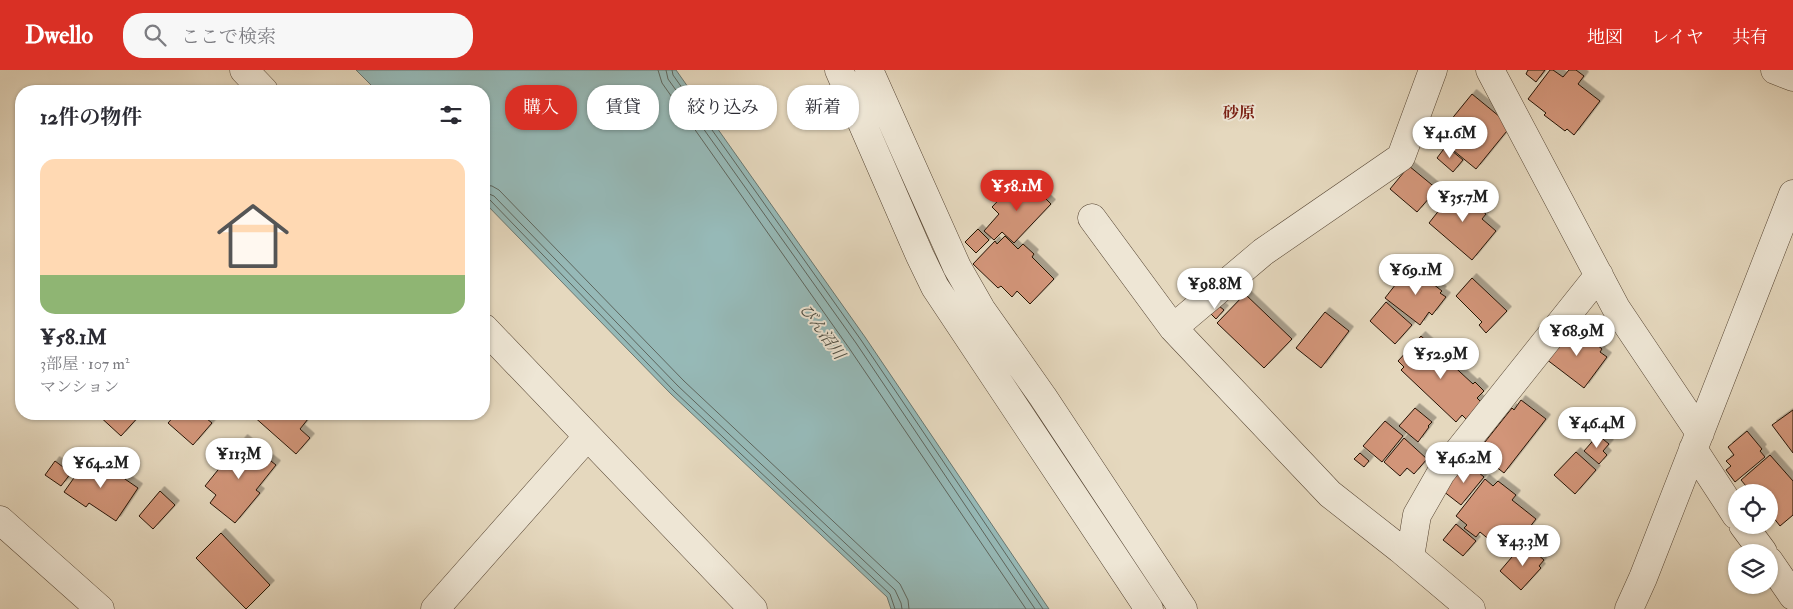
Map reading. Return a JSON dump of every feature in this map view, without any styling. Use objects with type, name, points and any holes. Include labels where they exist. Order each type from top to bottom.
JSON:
[{"type":"street","points":[[244,70],[258,85]]},
{"type":"street","points":[[839,70],[935,288],[1149,609]]},
{"type":"street","points":[[869,70],[953,259],[981,309],[1038,390],[1183,609]]},
{"type":"street","points":[[1173,328],[1263,252],[1402,157],[1433,70]]},
{"type":"street","points":[[1490,70],[1616,308],[1697,441],[1728,500]]},
{"type":"street","points":[[1775,70],[1793,77]]},
{"type":"street","points":[[1629,609],[1643,578],[1793,194]]},
{"type":"street","points":[[1092,218],[1173,328],[1330,494],[1410,557],[1471,609]]},
{"type":"street","points":[[1410,557],[1417,515],[1441,473],[1599,275]]},
{"type":"street","points":[[490,334],[753,609]]},
{"type":"street","points":[[435,609],[588,437]]},
{"type":"street","points":[[0,520],[100,609]]},
{"type":"street","points":[[1778,574],[1793,596]]},
{"type":"water","name":"びん沼川","points":[[356,70],[676,70],[687,85],[669,85],[669,130],[718,130],[865,337],[1049,609],[891,609],[887,597],[671,394],[490,208],[490,85],[371,85]]},
{"type":"building","points":[[1528,70],[1545,70],[1536,82],[1526,74]]},
{"type":"building","points":[[1550,70],[1563,77],[1569,70],[1576,70],[1584,76],[1578,84],[1600,101],[1574,135],[1567,129],[1565,131],[1544,115],[1546,113],[1528,99]]},
{"type":"building","points":[[1472,94],[1511,126],[1476,169],[1437,137]]},
{"type":"building","points":[[1446,146],[1463,160],[1453,172],[1437,158]]},
{"type":"building","points":[[1409,166],[1437,189],[1417,212],[1390,189]]},
{"type":"building","points":[[1015,183],[1023,190],[1030,183],[1051,204],[1014,243],[1002,232],[994,240],[984,231],[999,214],[992,207]]},
{"type":"building","points":[[1455,186],[1467,196],[1469,193],[1481,203],[1477,207],[1486,214],[1482,219],[1496,231],[1472,260],[1429,223]]},
{"type":"building","points":[[978,229],[989,240],[976,253],[965,242]]},
{"type":"building","points":[[1005,236],[1018,249],[1023,244],[1034,254],[1032,257],[1054,279],[1030,304],[1017,291],[1012,297],[1001,286],[998,288],[973,264],[995,241],[997,244]]},
{"type":"building","points":[[1410,266],[1442,291],[1440,293],[1446,297],[1432,315],[1429,312],[1420,325],[1385,298]]},
{"type":"building","points":[[1472,278],[1507,311],[1486,333],[1479,325],[1482,322],[1456,296]]},
{"type":"building","points":[[1245,294],[1292,339],[1264,368],[1217,323]]},
{"type":"building","points":[[1214,302],[1224,310],[1216,319],[1207,310]]},
{"type":"building","points":[[1386,302],[1412,325],[1395,344],[1370,321]]},
{"type":"building","points":[[1325,312],[1349,331],[1321,368],[1296,348]]},
{"type":"building","points":[[1571,327],[1577,332],[1579,330],[1602,349],[1600,352],[1607,357],[1584,388],[1546,359]]},
{"type":"building","points":[[1421,336],[1473,384],[1475,382],[1484,391],[1477,398],[1481,402],[1466,419],[1462,415],[1456,422],[1401,370],[1404,367],[1398,361]]},
{"type":"building","points":[[1521,400],[1546,419],[1504,473],[1477,452],[1512,408],[1514,410]]},
{"type":"building","points":[[1415,408],[1432,422],[1418,442],[1399,426]]},
{"type":"building","points":[[1793,410],[1793,453],[1772,425]]},
{"type":"building","points":[[104,420],[136,420],[121,436]]},
{"type":"building","points":[[171,420],[208,420],[212,423],[193,445],[168,423]]},
{"type":"building","points":[[258,420],[307,420],[300,429],[310,438],[296,454]]},
{"type":"building","points":[[1385,421],[1403,436],[1382,462],[1363,446]]},
{"type":"building","points":[[1747,431],[1762,449],[1760,451],[1765,457],[1735,482],[1726,470],[1731,466],[1726,461],[1734,455],[1728,447]]},
{"type":"building","points":[[1598,435],[1609,444],[1603,451],[1607,455],[1599,464],[1584,451]]},
{"type":"building","points":[[1404,438],[1427,459],[1414,474],[1407,468],[1400,476],[1384,462]]},
{"type":"building","points":[[243,439],[276,465],[256,490],[260,493],[235,523],[210,503],[216,495],[205,486]]},
{"type":"building","points":[[1576,452],[1596,470],[1575,494],[1554,475]]},
{"type":"building","points":[[1360,453],[1369,461],[1364,467],[1354,459]]},
{"type":"building","points":[[90,455],[138,488],[116,521],[89,503],[86,507],[64,492]]},
{"type":"building","points":[[1770,455],[1793,481],[1793,515],[1780,526],[1778,523],[1778,484],[1744,484],[1741,480]]},
{"type":"building","points":[[55,461],[71,473],[61,486],[45,475]]},
{"type":"building","points":[[1466,462],[1484,477],[1461,505],[1443,491]]},
{"type":"building","points":[[1485,479],[1493,486],[1498,481],[1516,495],[1512,500],[1536,519],[1508,555],[1480,532],[1476,537],[1464,528],[1467,525],[1456,516]]},
{"type":"building","points":[[160,491],[175,505],[153,529],[139,516]]},
{"type":"building","points":[[1456,524],[1476,541],[1463,556],[1443,540]]},
{"type":"building","points":[[221,533],[270,585],[246,609],[196,558]]},
{"type":"building","points":[[1529,547],[1544,560],[1539,566],[1541,568],[1521,590],[1500,571],[1518,550],[1521,553]]},
{"type":"district","name":"砂原","points":[[1239,112]]}]
